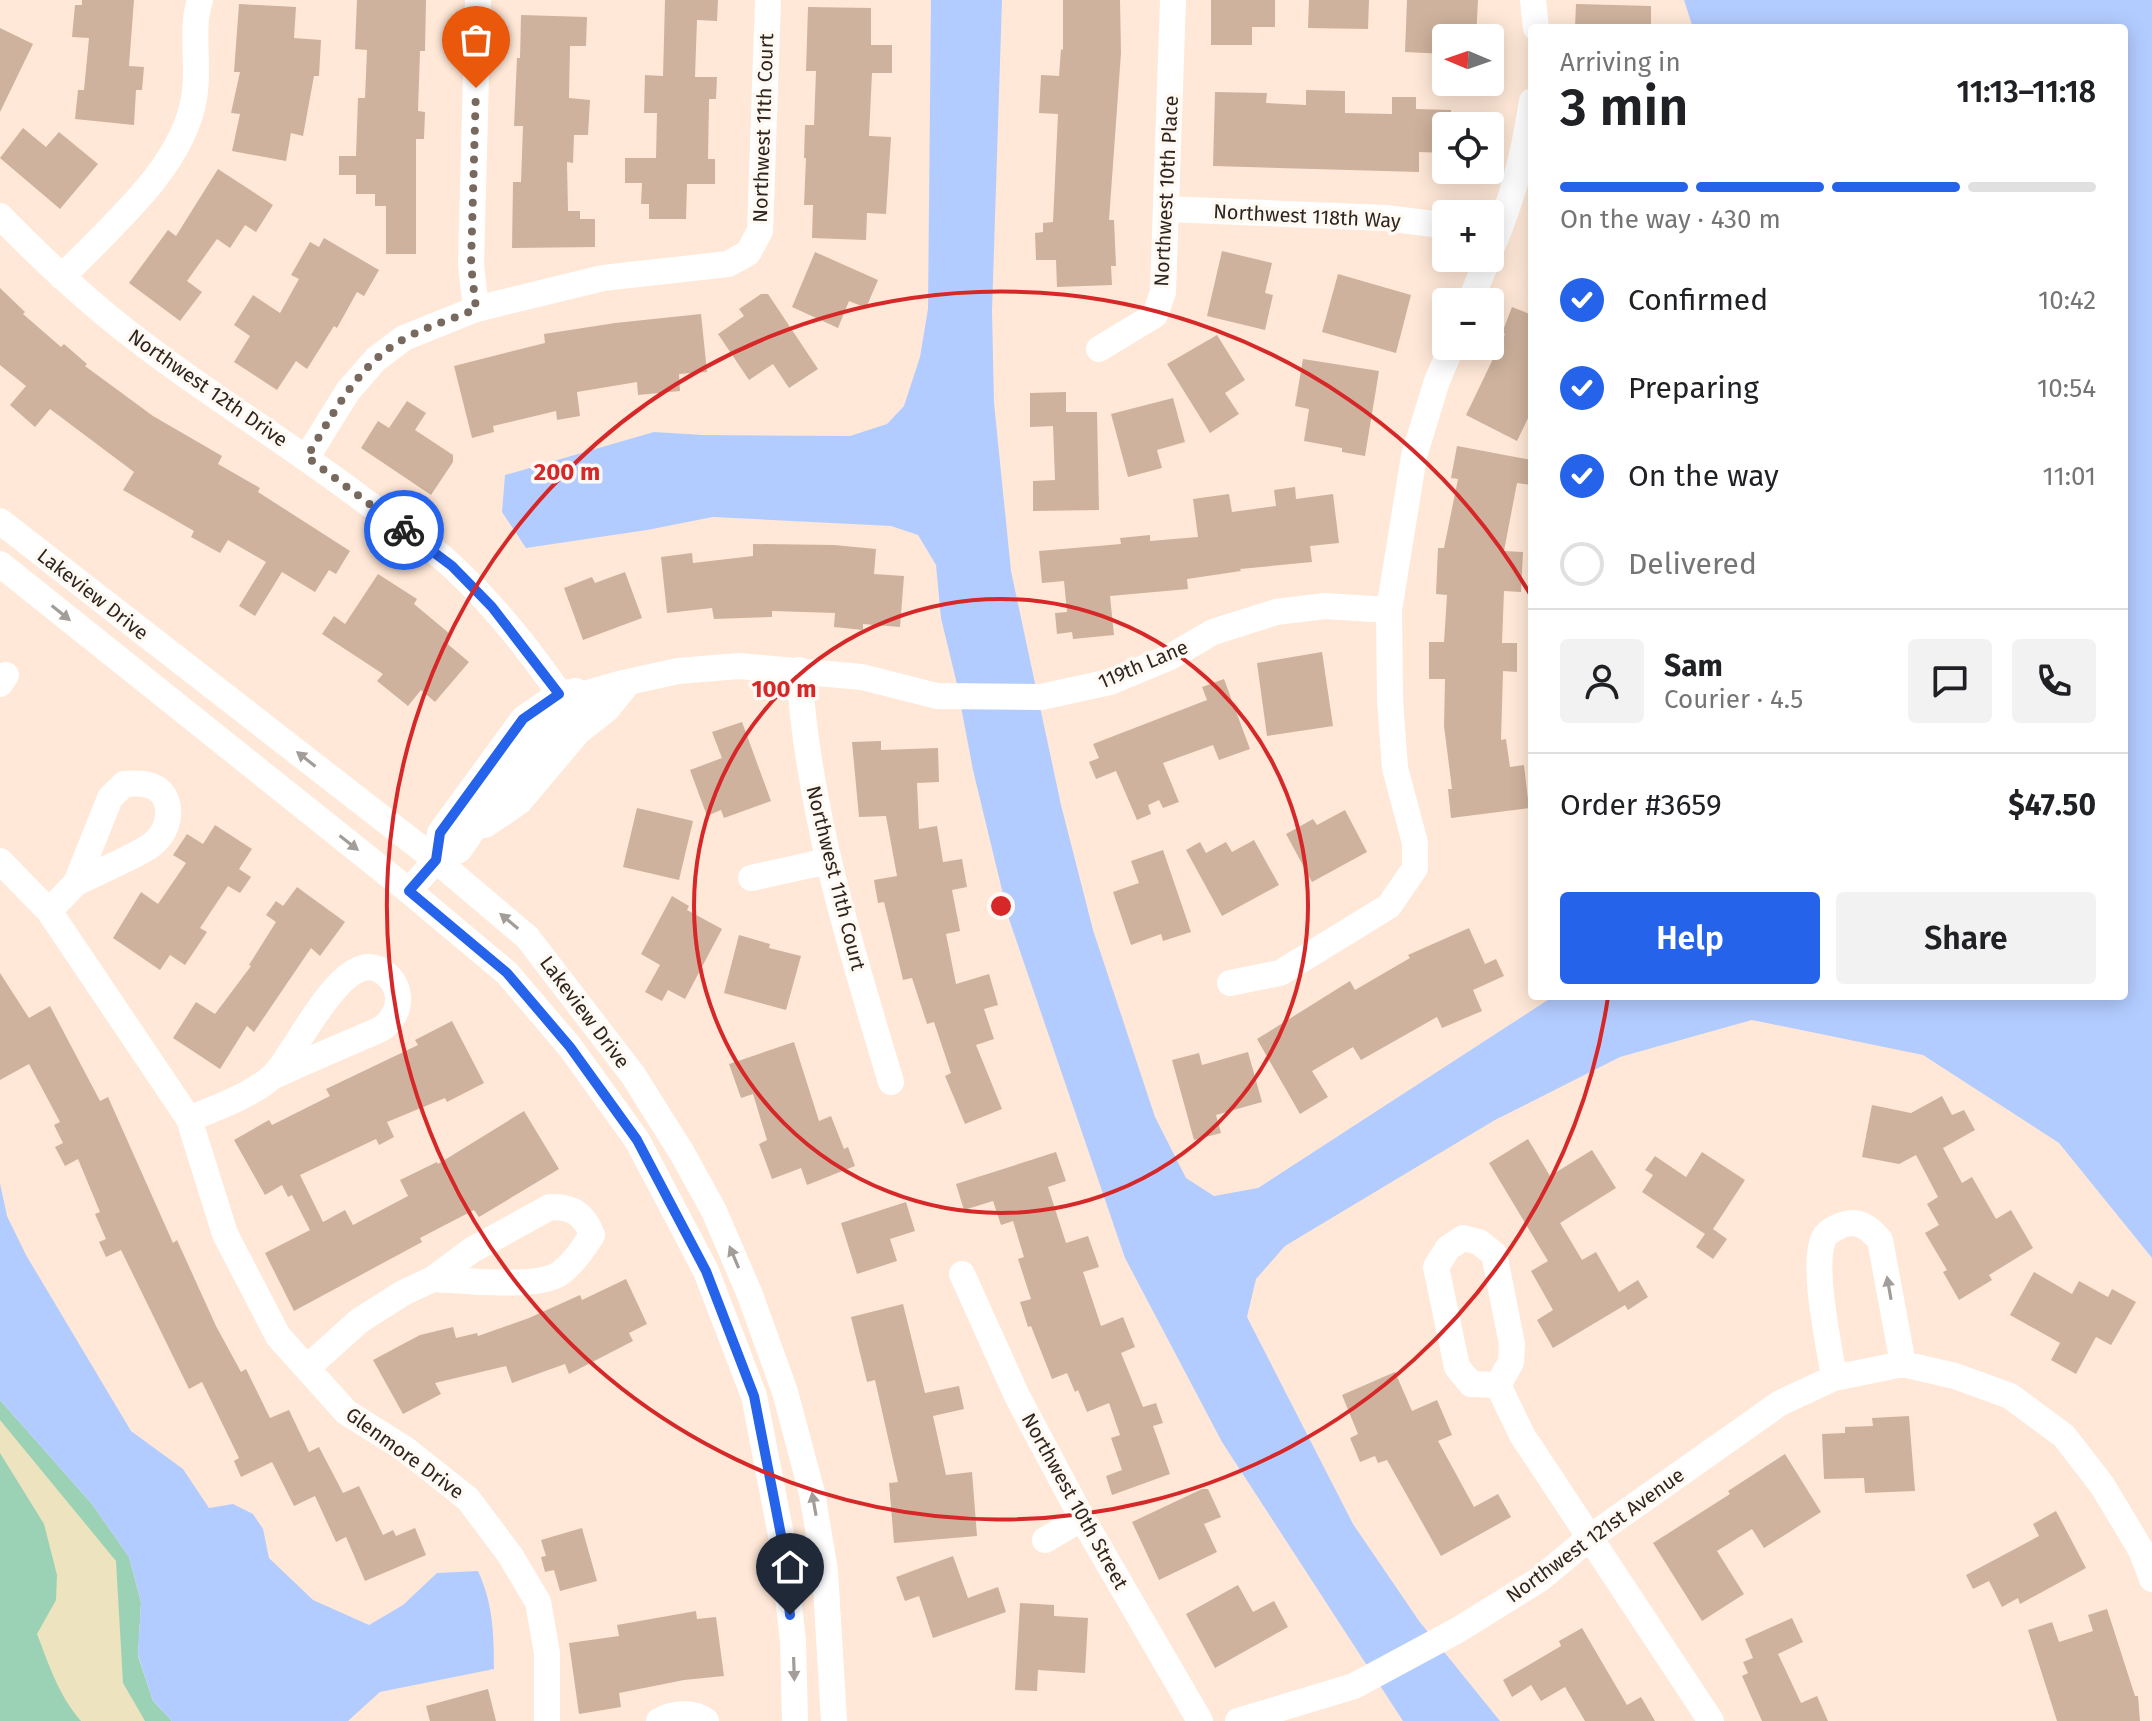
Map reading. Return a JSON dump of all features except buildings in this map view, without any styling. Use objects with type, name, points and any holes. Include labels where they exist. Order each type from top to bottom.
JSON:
[{"type":"street","points":[[62,277],[166,165],[187,130],[195,95],[200,0]]},
{"type":"street","points":[[307,457],[348,391],[376,359],[404,338],[476,309],[471,265],[478,0]]},
{"type":"street","name":"Northwest 11th Court","points":[[476,309],[603,278],[728,264],[748,253],[760,231],[768,0]]},
{"type":"street","name":"Northwest 10th Place","points":[[1099,349],[1155,315],[1163,292],[1173,0]]},
{"type":"street","points":[[1533,0],[1536,24]]},
{"type":"street","points":[[1504,219],[1528,128]]},
{"type":"street","name":"Northwest 118th Way","points":[[1167,209],[1385,218],[1432,224]]},
{"type":"street","name":"Northwest 12th Drive","points":[[0,216],[111,320],[307,457],[452,566],[492,607],[570,709]]},
{"type":"street","points":[[1230,983],[1280,973],[1389,906],[1415,868],[1415,843],[1395,768],[1389,610],[1414,456],[1446,360]]},
{"type":"street","name":"Lakeview Drive","points":[[0,521],[436,860],[527,937],[633,1075],[714,1211],[750,1295],[785,1392],[812,1493],[825,1571],[834,1721]]},
{"type":"street","name":"Lakeview Drive","points":[[0,564],[507,973],[570,1047],[637,1140],[706,1271],[754,1396],[781,1535],[793,1641],[795,1721]]},
{"type":"street","name":"119th Lane","points":[[570,709],[588,693],[624,683],[678,671],[723,667],[799,670],[862,677],[937,696],[983,698],[1053,694],[1110,682],[1170,657],[1213,632],[1276,612],[1325,606],[1389,610]]},
{"type":"street","name":"Northwest 11th Court","points":[[799,670],[803,733],[828,861],[891,1082]]},
{"type":"street","points":[[409,891],[436,860],[459,850],[526,753],[570,709]]},
{"type":"street","points":[[436,860],[440,833],[523,719],[570,709]]},
{"type":"street","name":"Glenmore Drive","points":[[0,861],[49,911],[189,1119],[225,1234],[278,1336],[346,1412],[405,1449],[468,1499],[510,1555],[538,1602],[547,1653],[547,1721]]},
{"type":"street","points":[[751,878],[828,861]]},
{"type":"street","points":[[49,911],[76,883]]},
{"type":"street","points":[[189,1119],[234,1101],[274,1076],[384,1027],[398,1009],[399,993],[391,979],[378,969],[362,967],[342,979],[274,1076]]},
{"type":"street","points":[[307,1368],[359,1321],[403,1293],[433,1279],[472,1250],[550,1207],[565,1206],[579,1213],[592,1235],[579,1254],[558,1275],[528,1282],[433,1279]]},
{"type":"street","points":[[1834,1378],[1819,1259],[1824,1236],[1835,1227],[1850,1222],[1867,1226],[1880,1240],[1903,1364],[1955,1376],[2010,1396],[2064,1436],[2102,1485],[2141,1550],[2152,1579]]},
{"type":"street","points":[[1463,1238],[1479,1242],[1494,1254],[1512,1344],[1511,1362],[1498,1385],[1471,1384],[1457,1367],[1436,1267],[1448,1248],[1463,1238]]},
{"type":"street","name":"Northwest 10th Street","points":[[962,1274],[1017,1396],[1082,1518],[1200,1721]]},
{"type":"street","name":"Northwest 121st Avenue","points":[[1238,1721],[1354,1686],[1458,1630],[1540,1579],[1589,1538],[1780,1403],[1834,1378],[1903,1364]]},
{"type":"street","points":[[1498,1385],[1522,1435],[1711,1721]]},
{"type":"street","points":[[1045,1540],[1082,1518]]},
{"type":"street","points":[[659,1721],[668,1715],[685,1714],[706,1721]]},
{"type":"green space","points":[[0,1400],[92,1504],[129,1557],[141,1602],[138,1656],[153,1701],[172,1721],[0,1721]]},
{"type":"sand","points":[[0,1420],[116,1561],[123,1683],[145,1721],[81,1721],[55,1680],[37,1634],[56,1600],[57,1575],[44,1524],[0,1453]]},
{"type":"water","points":[[931,0],[1002,0],[992,312],[994,403],[1011,571],[1061,805],[1093,930],[1155,1117],[1186,1178],[1214,1196],[1258,1188],[1548,1000],[2128,1000],[2128,24],[1692,24],[1684,0],[2152,0],[2152,1258],[2059,1143],[1923,1055],[1752,1020],[1620,1057],[1495,1120],[1285,1246],[1256,1279],[1247,1317],[1353,1524],[1419,1621],[1500,1721],[1403,1721],[1222,1442],[1125,1258],[1009,919],[941,618],[936,565],[918,535],[891,526],[713,517],[526,548],[502,512],[505,475],[654,432],[850,436],[887,424],[904,406],[920,357],[928,309]]},
{"type":"water","points":[[0,1183],[7,1216],[26,1255],[131,1431],[183,1469],[209,1508],[233,1504],[253,1514],[263,1529],[269,1558],[313,1600],[369,1625],[403,1605],[437,1573],[478,1571],[492,1619],[494,1669],[380,1692],[348,1721],[172,1721],[153,1701],[138,1655],[141,1602],[129,1557],[92,1504],[0,1400]]},
{"type":"way so far","points":[[404,530],[307,457],[348,391],[376,359],[404,338],[476,309],[471,265],[476,88]]},
{"type":"route","points":[[404,530],[452,566],[492,607],[559,694],[523,719],[440,833],[436,860],[409,891],[507,973],[570,1047],[637,1140],[706,1271],[754,1396],[781,1535],[790,1615]]}]
